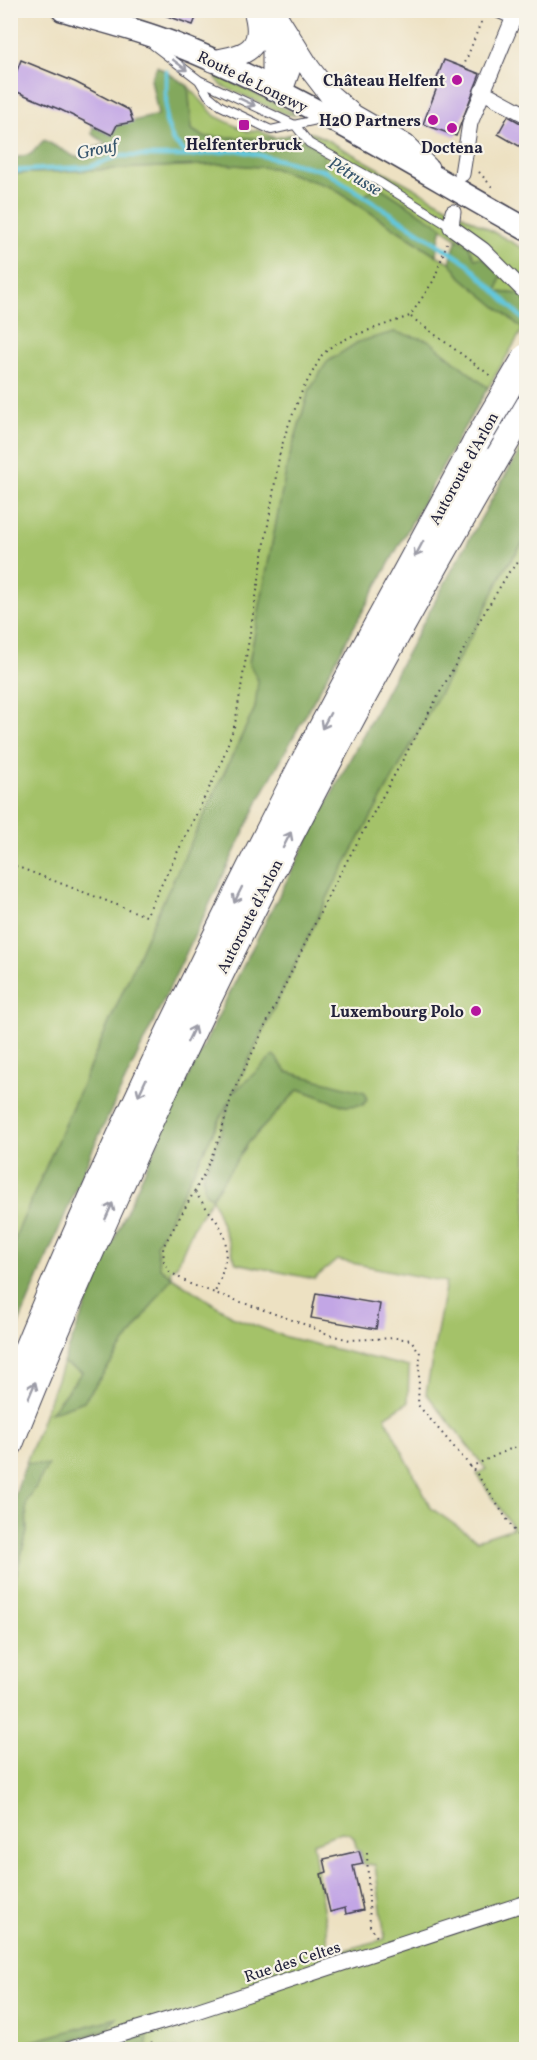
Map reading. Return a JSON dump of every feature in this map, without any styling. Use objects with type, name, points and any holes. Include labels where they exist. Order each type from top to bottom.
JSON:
[{"type":"highway","name":"Autoroute d'Arlon","points":[[10,1390],[47,1298],[143,1085],[301,768],[476,442],[526,357]]},
{"type":"highway","name":"Autoroute d'Arlon","points":[[10,1444],[114,1201],[210,995],[351,718],[526,408]]},
{"type":"main road","name":"Route de Longwy","points":[[63,10],[172,43],[206,71],[277,91],[327,118],[453,178],[526,230]]},
{"type":"main road","points":[[206,71],[252,49],[258,36],[258,21],[254,10]]},
{"type":"main road","points":[[263,10],[273,50],[277,91]]},
{"type":"main road","points":[[273,10],[292,42],[330,95],[353,115],[405,145],[453,178]]},
{"type":"main road","points":[[277,91],[290,68],[292,42]]},
{"type":"street","points":[[453,178],[466,147],[470,123],[482,91],[520,19],[498,10]]},
{"type":"street","points":[[482,91],[526,115]]},
{"type":"street","points":[[450,227],[483,250],[526,293]]},
{"type":"street","name":"Rue des Celtes","points":[[68,2049],[184,2015],[526,1903]]},
{"type":"lane","points":[[206,71],[208,95],[221,106],[271,130],[327,118]]},
{"type":"lane","points":[[206,71],[295,125],[309,143],[379,182],[450,227]]},
{"type":"path","points":[[463,68],[481,22],[478,10]]},
{"type":"path","points":[[466,147],[474,153],[474,162],[480,176],[495,190]]},
{"type":"path","points":[[10,864],[146,916],[220,766],[235,724],[280,452],[302,391],[322,355],[332,346],[352,336],[410,316],[434,280],[443,258],[450,227]]},
{"type":"path","points":[[410,316],[494,378]]},
{"type":"path","points":[[526,554],[509,572],[480,620],[332,888],[232,1095],[219,1140],[195,1192],[163,1247],[164,1262],[170,1272],[190,1284],[330,1335],[350,1340],[395,1338],[411,1340],[420,1353],[418,1405],[477,1474],[526,1548]]},
{"type":"path","points":[[195,1192],[219,1225],[226,1244],[225,1266],[215,1293]]},
{"type":"path","points":[[470,1467],[526,1442]]},
{"type":"path","points":[[367,1853],[370,1926],[384,1950]]},
{"type":"green space","points":[[157,66],[188,86],[192,130],[204,137],[275,138],[288,135],[309,143],[324,153],[325,171],[364,196],[378,186],[442,227],[436,255],[331,187],[273,168],[222,164],[11,174],[10,159],[31,154],[44,140],[75,157],[88,157],[93,148],[107,144],[92,134],[93,126],[112,135],[117,125],[158,115],[151,79]]},
{"type":"green space","points":[[219,76],[295,115],[285,114],[222,86],[216,78]]},
{"type":"green space","points":[[188,86],[215,116],[248,132],[258,130],[275,138],[204,137],[192,130]]},
{"type":"green space","points":[[300,132],[322,137],[526,250],[526,300],[520,294],[497,292],[475,260],[469,246],[378,186],[364,196],[325,171],[309,143],[288,135]]},
{"type":"green space","points":[[222,164],[273,168],[331,187],[450,262],[461,277],[523,329],[488,388],[428,340],[309,391],[287,466],[249,663],[259,681],[255,708],[151,927],[17,1233],[11,1260],[11,174]]},
{"type":"green space","points":[[457,238],[469,246],[475,259],[482,257],[501,275],[497,292],[520,294],[526,300],[526,322],[523,329],[461,277],[450,262]]},
{"type":"green space","points":[[394,332],[428,340],[488,388],[262,794],[95,1144],[11,1342],[10,1260],[17,1233],[151,927],[255,708],[258,681],[249,663],[287,466],[309,391],[327,362],[358,342]]},
{"type":"green space","points":[[526,440],[526,539],[504,570],[480,620],[332,888],[233,1093],[274,1055],[287,1072],[365,1092],[367,1100],[363,1105],[345,1106],[299,1089],[249,1142],[212,1197],[205,1193],[203,1176],[219,1139],[230,1099],[156,1245],[160,1268],[172,1277],[84,1401],[50,1413],[82,1372],[63,1363],[119,1228],[179,1096],[276,901],[389,687]]},
{"type":"green space","points":[[526,539],[526,2049],[132,2049],[147,2045],[147,2033],[99,2049],[42,2049],[107,2030],[115,2019],[11,2047],[11,1596],[27,1532],[26,1504],[47,1466],[26,1463],[63,1363],[83,1371],[51,1412],[172,1277],[160,1268],[156,1245],[232,1095],[332,888],[480,620],[504,570]],"holes":[[[287,1072],[364,1092],[345,1106],[299,1089],[249,1142],[211,1197],[203,1175],[219,1139]],[[212,1198],[236,1263],[314,1279],[337,1260],[446,1282],[426,1393],[486,1469],[477,1474],[513,1528],[477,1540],[431,1508],[385,1417],[408,1402],[409,1367],[286,1337],[235,1318],[172,1277],[170,1271],[177,1265],[194,1226]],[[341,1832],[354,1837],[357,1852],[360,1851],[363,1864],[375,1865],[385,1939],[330,1954],[313,1843]]]},
{"type":"green space","points":[[26,1463],[48,1465],[26,1504],[27,1532],[11,1596],[11,1507]]},
{"type":"green space","points":[[117,2018],[107,2029],[42,2049],[11,2049],[11,2047]]},
{"type":"green space","points":[[148,2033],[147,2045],[132,2049],[99,2050]]},
{"type":"building","points":[[157,10],[199,10],[193,25],[156,12]]},
{"type":"building","points":[[21,60],[75,82],[129,110],[133,122],[117,125],[112,135],[61,110],[10,89]]},
{"type":"building","points":[[444,60],[480,74],[456,136],[423,124]]},
{"type":"building","points":[[508,116],[526,126],[526,150],[498,134]]},
{"type":"building","points":[[316,1293],[380,1304],[376,1329],[311,1318]]},
{"type":"building","points":[[359,1851],[363,1864],[353,1866],[363,1910],[346,1914],[345,1908],[330,1912],[321,1874],[327,1872],[324,1859]]},
{"type":"waterway","name":"Pétrusse","points":[[166,71],[166,121],[173,141],[189,156]]},
{"type":"waterway","name":"Pétrusse","points":[[10,171],[89,167],[119,156],[189,156],[238,150],[325,171],[467,263],[526,322]]},
{"type":"place","name":"Château Helfent","points":[[457,80]]},
{"type":"place","name":"H2O Partners","points":[[433,120]]},
{"type":"place","name":"Helfenterbruck","points":[[244,125]]},
{"type":"place","name":"Doctena","points":[[452,128]]},
{"type":"place","name":"Luxembourg Polo","points":[[476,1011]]},
{"type":"water label","name":"Grouf","points":[[97,149]]}]
